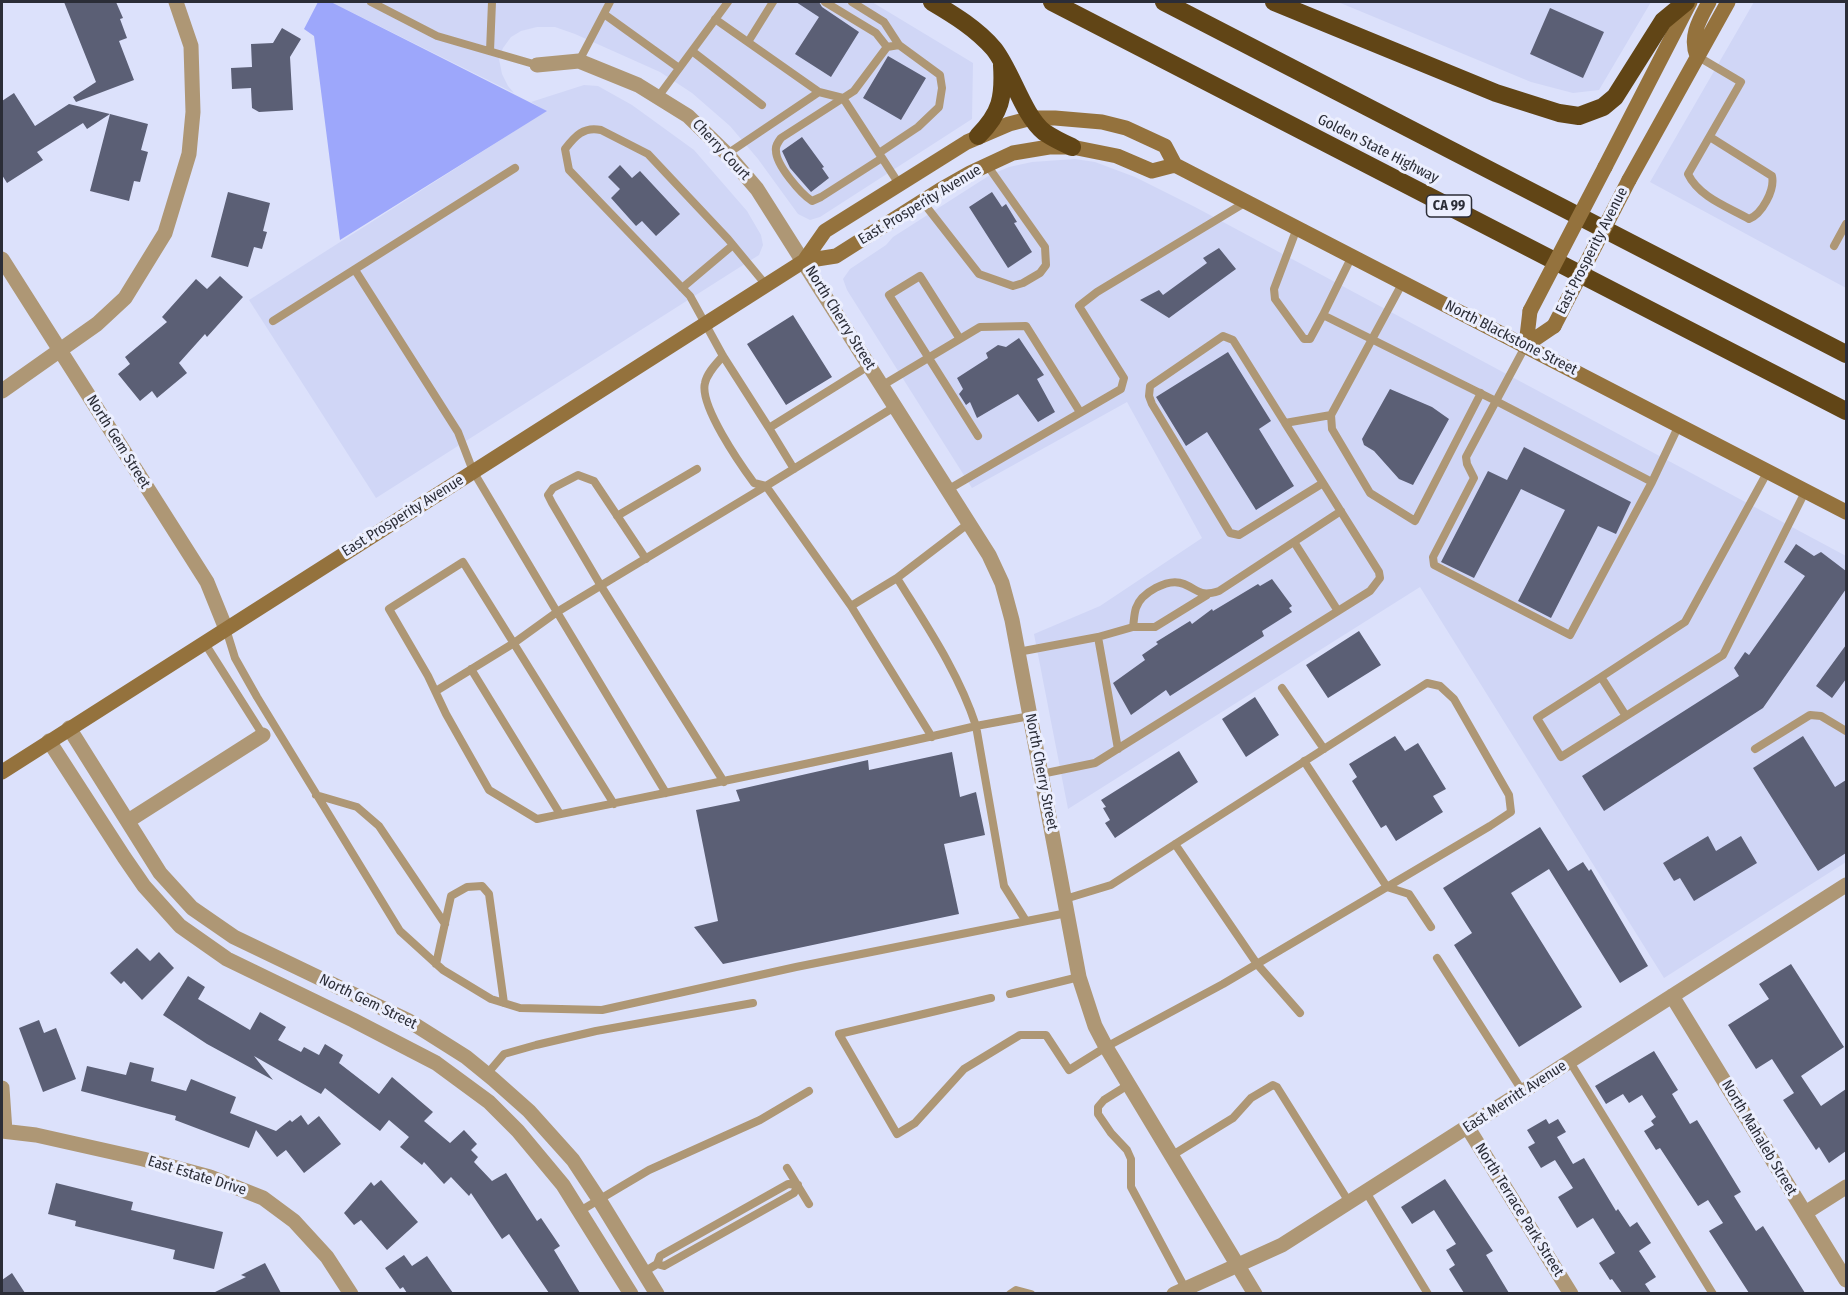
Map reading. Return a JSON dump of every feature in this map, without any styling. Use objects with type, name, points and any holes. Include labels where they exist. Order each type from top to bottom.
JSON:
[{"type":"highway","points":[[932,2],[970,26],[993,48],[1032,118],[1042,131],[1072,147]]},
{"type":"highway","name":"Golden State Highway","points":[[1052,2],[1846,411]]},
{"type":"highway","points":[[1164,2],[1846,354]]},
{"type":"highway","points":[[1274,2],[1496,93],[1559,113],[1579,116],[1604,107],[1616,97],[1663,21],[1686,2]]},
{"type":"highway","points":[[978,136],[991,123],[1002,99],[1001,60]]},
{"type":"main road","name":"East Prosperity Avenue","points":[[1526,345],[1530,311],[1690,2]]},
{"type":"main road","points":[[1697,56],[1694,37],[1698,23],[1709,2]]},
{"type":"main road","name":"East Prosperity Avenue","points":[[1526,345],[1554,326],[1629,180],[1728,2]]},
{"type":"main road","name":"East Prosperity Avenue","points":[[2,772],[804,261],[825,231],[899,184],[978,136],[999,127],[1032,118]]},
{"type":"main road","name":"North Blackstone Street","points":[[1032,118],[1075,118],[1102,122],[1126,129],[1165,146],[1174,165],[1846,512]]},
{"type":"main road","name":"East Prosperity Avenue","points":[[804,261],[836,256],[922,201],[987,165],[1028,150],[1072,147]]},
{"type":"main road","points":[[1072,147],[1117,156],[1152,171],[1174,165]]},
{"type":"street","points":[[2,391],[98,324],[125,298],[165,233],[189,154],[193,112],[191,46],[176,2]]},
{"type":"street","name":"Cherry Court","points":[[537,65],[579,61],[638,85],[688,116],[727,154],[758,189],[804,261]]},
{"type":"street","name":"North Gem Street","points":[[2,259],[207,582],[226,629]]},
{"type":"street","name":"North Cherry Street","points":[[804,261],[949,489],[989,555],[1002,583],[1012,620],[1079,977],[1095,1026],[1128,1085],[1255,1293]]},
{"type":"street","name":"North Gem Street","points":[[69,728],[160,873],[192,908],[234,937],[409,1021],[466,1057],[487,1074],[529,1111],[556,1140],[600,1201],[657,1293]]},
{"type":"street","points":[[128,821],[263,735]]},
{"type":"street","name":"North Gem Street","points":[[50,741],[131,867],[150,893],[180,926],[227,959],[353,1020],[446,1070],[489,1102],[518,1131],[563,1185],[631,1293]]},
{"type":"street","name":"East Merritt Avenue","points":[[1179,1291],[1282,1245],[1846,885]]},
{"type":"street","name":"North Mahaleb Street","points":[[1672,996],[1846,1280]]},
{"type":"street","points":[[2,1088],[3,1131]]},
{"type":"street","name":"North Terrace Park Street","points":[[1468,1128],[1571,1293]]},
{"type":"street","name":"East Estate Drive","points":[[3,1131],[36,1135],[143,1159],[210,1177],[263,1197],[294,1221],[307,1235],[327,1257],[351,1293]]},
{"type":"street","points":[[1805,1213],[1846,1187]]},
{"type":"lane","points":[[371,2],[437,36],[537,65]]},
{"type":"lane","points":[[490,51],[492,2]]},
{"type":"lane","points":[[579,61],[610,2]]},
{"type":"lane","points":[[658,97],[728,2]]},
{"type":"lane","points":[[748,42],[773,2]]},
{"type":"lane","points":[[825,2],[876,33],[887,47]]},
{"type":"lane","points":[[852,2],[884,22],[899,45],[940,75],[942,88],[939,107],[881,156],[822,197],[812,201],[804,196],[794,184],[776,153],[777,144],[789,131],[854,91],[887,47],[899,45]]},
{"type":"lane","points":[[604,14],[679,68]]},
{"type":"lane","points":[[715,20],[819,92],[843,98],[899,184]]},
{"type":"lane","points":[[692,51],[762,105]]},
{"type":"lane","points":[[1697,56],[1741,82],[1688,174],[1692,183],[1701,192],[1749,219],[1753,218],[1761,210],[1773,185],[1772,176],[1710,137]]},
{"type":"lane","points":[[727,154],[819,92]]},
{"type":"lane","points":[[766,285],[733,245],[648,154],[601,130],[592,128],[574,137],[566,149],[569,170],[690,296],[723,356],[794,469]]},
{"type":"lane","points":[[922,201],[979,274],[1013,286],[1040,273],[1046,265],[1045,247],[987,165]]},
{"type":"lane","points":[[273,321],[515,168]]},
{"type":"lane","points":[[949,489],[1121,389],[1124,378],[1079,306],[1097,292],[1246,202]]},
{"type":"lane","points":[[1834,246],[1846,224]]},
{"type":"lane","points":[[1297,228],[1274,289],[1275,299],[1304,339],[1310,339],[1352,256]]},
{"type":"lane","points":[[682,288],[733,245]]},
{"type":"lane","points":[[355,270],[458,432],[473,471],[666,793]]},
{"type":"lane","points":[[960,339],[920,276],[889,295],[978,436]]},
{"type":"lane","points":[[1403,282],[1331,415],[1332,429],[1370,494],[1415,521],[1481,393]]},
{"type":"lane","points":[[1323,315],[1496,400],[1652,482]]},
{"type":"lane","points":[[883,385],[980,327],[1026,326],[1080,412]]},
{"type":"lane","points":[[1041,774],[1095,764],[1370,591],[1380,578],[1379,572],[1341,511],[1233,340],[1223,336],[1150,386],[1149,396],[1152,404],[1230,533],[1239,535],[1323,483]]},
{"type":"lane","points":[[1526,345],[1466,457],[1474,478],[1433,557],[1433,562],[1434,565],[1536,619],[1567,635],[1572,633],[1652,482],[1679,425]]},
{"type":"lane","points":[[723,356],[706,379],[705,399],[739,463],[754,483],[766,486],[852,606],[932,737]]},
{"type":"lane","points":[[769,428],[870,365]]},
{"type":"lane","points":[[436,691],[514,643],[557,612],[896,406]]},
{"type":"lane","points":[[1285,423],[1331,415]]},
{"type":"lane","points":[[617,516],[697,469]]},
{"type":"lane","points":[[1768,471],[1685,622],[1537,718],[1561,757],[1723,655],[1806,490]]},
{"type":"lane","points":[[646,559],[594,481],[578,475],[553,488],[548,495],[601,586],[724,782]]},
{"type":"lane","points":[[1018,652],[1098,637],[1132,627],[1155,627],[1207,595],[1219,591],[1341,511]]},
{"type":"lane","points":[[852,606],[897,578],[969,523]]},
{"type":"lane","points":[[1294,542],[1338,611]]},
{"type":"lane","points":[[614,804],[463,562],[389,609],[489,790],[537,819],[614,804],[666,793],[724,782],[1030,716]]},
{"type":"lane","points":[[897,578],[967,700],[976,726],[1004,886],[1026,921]]},
{"type":"lane","points":[[1132,627],[1136,607],[1152,590],[1174,582],[1182,583],[1207,595]]},
{"type":"lane","points":[[226,629],[235,658],[400,931],[443,970],[491,999],[520,1008],[602,1010],[1026,921],[1111,885],[1427,683],[1440,686],[1454,699],[1509,795],[1511,812],[1490,826],[1257,964],[1106,1047],[1069,1070],[1046,1035],[1020,1035],[964,1069],[915,1123],[897,1134],[839,1034],[991,998]]},
{"type":"lane","points":[[1098,637],[1118,749]]},
{"type":"lane","points":[[204,642],[263,735]]},
{"type":"lane","points":[[471,669],[560,814]]},
{"type":"lane","points":[[1601,677],[1626,716]]},
{"type":"lane","points":[[1282,688],[1324,749]]},
{"type":"lane","points":[[1755,749],[1810,715],[1821,716],[1846,731]]},
{"type":"lane","points":[[1304,761],[1387,887],[1409,894],[1431,927]]},
{"type":"lane","points":[[316,795],[357,807],[379,826],[445,924]]},
{"type":"lane","points":[[1175,844],[1257,964],[1300,1013]]},
{"type":"lane","points":[[436,964],[451,896],[467,887],[482,886],[489,894],[504,1003]]},
{"type":"lane","points":[[1437,958],[1523,1092]]},
{"type":"lane","points":[[1010,994],[1079,977]]},
{"type":"lane","points":[[487,1074],[504,1054],[536,1045],[596,1031],[753,1003]]},
{"type":"lane","points":[[1570,1062],[1713,1293]]},
{"type":"lane","points":[[1128,1085],[1104,1100],[1098,1107],[1098,1114],[1127,1150],[1131,1159],[1131,1187],[1179,1291]]},
{"type":"lane","points":[[1171,1156],[1233,1118],[1251,1098],[1273,1085],[1277,1087],[1349,1202]]},
{"type":"lane","points":[[580,1211],[650,1170],[760,1120],[809,1091]]},
{"type":"lane","points":[[787,1168],[809,1204]]},
{"type":"lane","points":[[644,1272],[657,1264],[660,1256],[788,1184],[798,1185]]},
{"type":"lane","points":[[1366,1192],[1428,1293]]},
{"type":"lane","points":[[1010,1293],[1016,1290],[1031,1293]]},
{"type":"shaded area","points":[[331,2],[872,2],[973,63],[972,119],[820,217],[810,220],[798,214],[758,159],[730,126],[692,93],[660,72],[575,34],[555,27],[537,27],[521,31],[511,37],[499,59],[502,74],[514,93]]},
{"type":"shaded area","points":[[1338,2],[1651,2],[1599,90],[1573,93],[1531,82]]},
{"type":"shaded area","points":[[1754,2],[1846,2],[1846,288],[1650,182]]},
{"type":"shaded area","points":[[584,85],[598,86],[632,105],[694,150],[747,211],[761,235],[763,245],[759,255],[376,498],[249,300],[546,111],[531,102]]},
{"type":"shaded area","points":[[1075,159],[1095,162],[1135,177],[1195,207],[1846,556],[1846,862],[1664,978],[1420,587],[1068,809],[1034,634],[1100,606],[1202,538],[1127,402],[972,488],[847,290],[843,279],[850,269],[886,245],[893,237],[990,175],[1009,167],[1032,162]]},
{"type":"water","points":[[318,2],[331,2],[547,111],[340,240],[314,36],[304,29]]},
{"type":"building","points":[[64,2],[116,2],[123,18],[120,19],[127,38],[119,41],[134,80],[76,102],[73,97],[96,82]]},
{"type":"building","points":[[796,2],[819,2],[822,7],[859,32],[831,77],[795,54],[819,17]]},
{"type":"building","points":[[1550,8],[1604,32],[1583,78],[1530,54]]},
{"type":"building","points":[[282,28],[301,39],[290,57],[293,110],[259,112],[252,108],[251,88],[232,89],[231,68],[252,67],[251,44],[273,43]]},
{"type":"building","points":[[888,56],[926,78],[901,120],[863,98]]},
{"type":"building","points":[[14,93],[35,126],[69,104],[110,114],[87,129],[83,123],[37,152],[43,160],[7,183],[2,175],[2,101]]},
{"type":"building","points":[[110,114],[148,124],[141,150],[148,152],[140,182],[134,181],[129,201],[90,191]]},
{"type":"building","points":[[802,137],[824,167],[822,168],[829,178],[811,192],[790,168],[782,151]]},
{"type":"building","points":[[620,165],[632,178],[640,171],[680,214],[656,236],[642,221],[636,226],[611,198],[620,189],[608,177]]},
{"type":"building","points":[[228,192],[270,203],[263,231],[267,232],[262,249],[254,247],[248,267],[211,257]]},
{"type":"building","points":[[992,192],[1002,207],[1006,204],[1017,222],[1014,223],[1032,252],[1008,268],[969,207]]},
{"type":"building","points":[[1219,248],[1236,269],[1169,318],[1140,300],[1159,290],[1163,295],[1207,263],[1203,258]]},
{"type":"building","points":[[220,276],[243,297],[207,337],[205,334],[179,363],[187,373],[157,398],[152,391],[140,401],[118,374],[130,364],[125,357],[167,322],[162,317],[196,279],[207,289]]},
{"type":"building","points":[[793,315],[832,377],[786,405],[747,344]]},
{"type":"building","points":[[1019,338],[1044,375],[1037,379],[1055,412],[1038,422],[1018,394],[977,418],[970,402],[966,405],[959,394],[963,389],[957,378],[988,358],[986,353],[998,345],[1006,347]]},
{"type":"building","points":[[1228,352],[1271,421],[1259,429],[1294,486],[1256,510],[1207,432],[1186,446],[1156,397]]},
{"type":"building","points":[[1390,389],[1432,407],[1449,419],[1413,485],[1399,479],[1374,451],[1364,445],[1362,439]]},
{"type":"building","points":[[1524,447],[1631,502],[1616,534],[1598,526],[1551,618],[1518,601],[1565,510],[1521,489],[1474,578],[1441,562],[1488,471],[1507,480]]},
{"type":"building","points":[[1796,544],[1814,556],[1821,552],[1846,571],[1846,589],[1763,708],[1604,811],[1582,776],[1739,676],[1734,668],[1745,652],[1749,655],[1805,576],[1784,562]]},
{"type":"building","points":[[1272,579],[1292,606],[1289,608],[1292,612],[1262,631],[1264,636],[1170,696],[1166,690],[1131,715],[1113,683],[1145,660],[1142,655],[1158,644],[1156,642],[1190,621],[1192,624],[1212,609],[1213,611],[1258,584],[1260,586]]},
{"type":"building","points":[[1359,631],[1381,665],[1328,698],[1306,665]]},
{"type":"building","points":[[1846,645],[1846,679],[1832,698],[1816,686]]},
{"type":"building","points":[[1255,697],[1279,735],[1246,757],[1222,719]]},
{"type":"building","points":[[1395,736],[1405,751],[1418,743],[1446,789],[1433,796],[1443,812],[1396,841],[1386,825],[1381,828],[1352,781],[1357,777],[1349,764]]},
{"type":"building","points":[[1803,736],[1835,787],[1846,780],[1846,853],[1818,871],[1753,768]]},
{"type":"building","points":[[1179,751],[1198,782],[1115,838],[1105,823],[1110,820],[1101,800]]},
{"type":"building","points":[[952,752],[960,797],[976,792],[985,835],[944,844],[959,914],[723,964],[694,927],[718,921],[696,810],[740,801],[736,790],[868,760],[869,770]]},
{"type":"building","points":[[1540,827],[1568,871],[1583,862],[1589,871],[1591,869],[1648,966],[1620,983],[1549,869],[1511,893],[1582,1007],[1519,1047],[1454,945],[1472,933],[1443,888]]},
{"type":"building","points":[[1708,836],[1716,851],[1741,836],[1757,863],[1694,901],[1680,878],[1674,881],[1663,863]]},
{"type":"building","points":[[137,948],[150,961],[159,952],[174,968],[142,1000],[124,981],[121,984],[110,973]]},
{"type":"building","points":[[1791,964],[1844,1047],[1801,1076],[1821,1106],[1846,1089],[1846,1151],[1829,1163],[1819,1147],[1816,1150],[1783,1100],[1794,1093],[1772,1059],[1756,1069],[1728,1025],[1769,999],[1759,984]]},
{"type":"building","points":[[188,976],[205,987],[198,999],[250,1030],[260,1012],[286,1027],[278,1040],[301,1052],[304,1047],[319,1055],[325,1044],[343,1055],[339,1063],[379,1094],[392,1077],[433,1112],[424,1121],[450,1143],[464,1130],[477,1144],[471,1150],[478,1157],[474,1162],[492,1181],[506,1173],[537,1221],[541,1218],[560,1246],[554,1250],[580,1293],[549,1293],[509,1234],[502,1239],[471,1193],[469,1196],[451,1177],[444,1184],[424,1162],[422,1165],[400,1147],[409,1137],[389,1120],[380,1131],[325,1088],[321,1094],[254,1056],[273,1080],[207,1044],[163,1015]]},
{"type":"building","points":[[39,1020],[44,1033],[56,1028],[76,1079],[43,1092],[19,1028]]},
{"type":"building","points":[[1654,1051],[1678,1090],[1672,1094],[1690,1124],[1697,1120],[1741,1192],[1734,1196],[1756,1231],[1763,1226],[1805,1293],[1749,1293],[1709,1231],[1723,1223],[1708,1200],[1698,1206],[1660,1148],[1656,1150],[1644,1131],[1654,1125],[1651,1121],[1656,1117],[1642,1095],[1629,1103],[1623,1094],[1606,1104],[1595,1086]]},
{"type":"building","points":[[130,1062],[154,1068],[151,1081],[186,1091],[191,1079],[236,1097],[230,1113],[276,1131],[301,1115],[308,1125],[319,1116],[341,1144],[304,1173],[286,1150],[277,1157],[256,1130],[249,1148],[175,1120],[176,1116],[81,1091],[87,1066],[126,1075]]},
{"type":"building","points":[[1546,1119],[1549,1124],[1558,1119],[1566,1132],[1557,1137],[1573,1164],[1584,1158],[1616,1211],[1618,1209],[1630,1227],[1637,1222],[1651,1243],[1639,1251],[1656,1277],[1645,1284],[1651,1293],[1622,1293],[1599,1263],[1615,1253],[1593,1218],[1577,1228],[1558,1197],[1573,1188],[1555,1160],[1541,1168],[1528,1147],[1535,1143],[1527,1130]]},
{"type":"building","points":[[1445,1179],[1493,1251],[1486,1255],[1509,1293],[1464,1293],[1449,1269],[1455,1265],[1446,1250],[1456,1244],[1434,1210],[1412,1224],[1401,1207]]},
{"type":"building","points":[[381,1180],[418,1222],[387,1250],[361,1220],[354,1225],[344,1213],[371,1182],[374,1186]]},
{"type":"building","points":[[56,1183],[133,1202],[131,1210],[223,1232],[214,1269],[173,1259],[175,1250],[75,1226],[76,1221],[48,1214]]},
{"type":"building","points":[[404,1255],[412,1266],[427,1256],[453,1293],[407,1293],[403,1287],[400,1289],[385,1268]]},
{"type":"building","points":[[265,1263],[281,1293],[213,1293],[246,1277],[241,1275]]},
{"type":"building","points":[[12,1273],[25,1293],[2,1293],[2,1280]]}]
